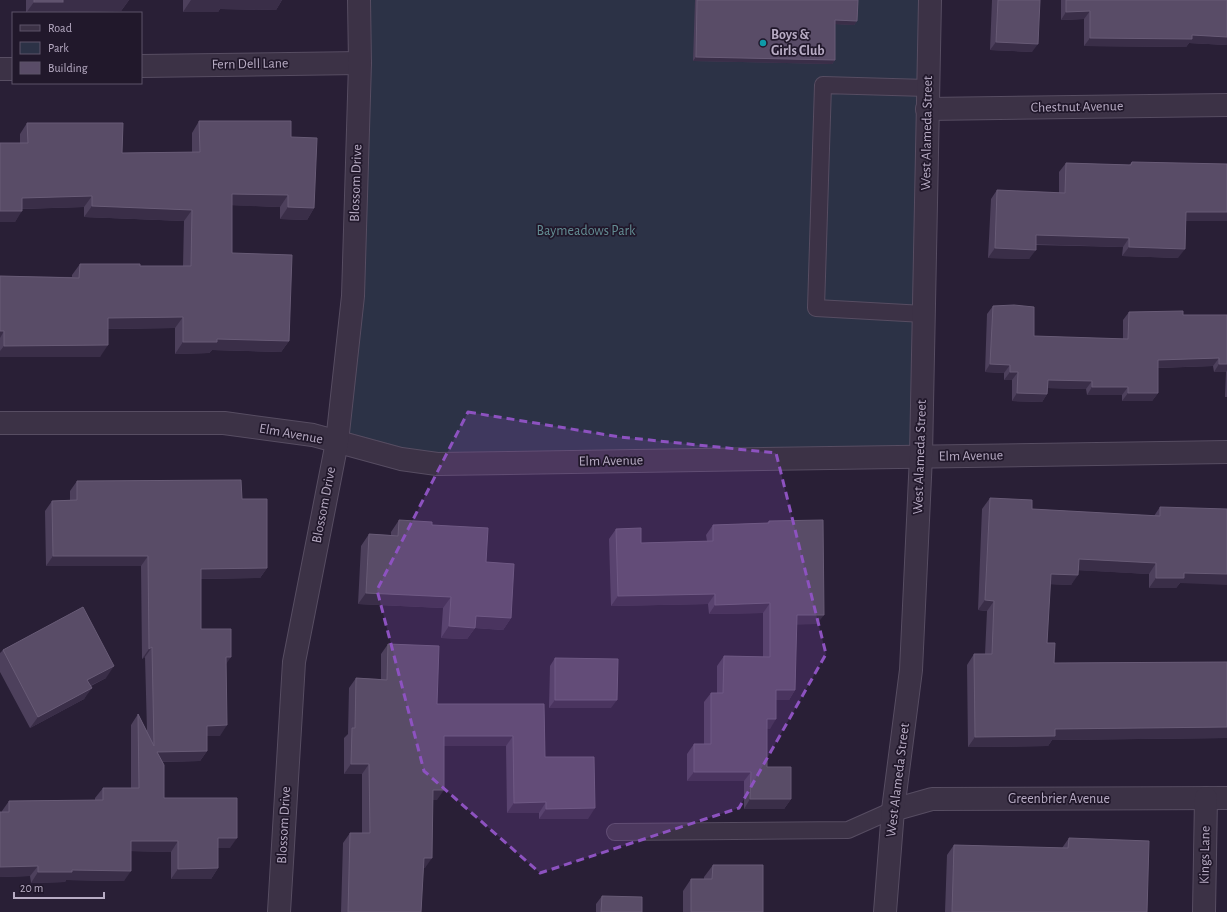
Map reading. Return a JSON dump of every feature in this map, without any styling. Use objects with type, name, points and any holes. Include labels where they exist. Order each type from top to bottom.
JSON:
[{"type":"street","name":"Blossom Drive","points":[[279,912],[294,662],[337,442],[353,296],[360,63],[359,0]]},
{"type":"street","name":"West Alameda Street","points":[[885,912],[893,810],[911,670],[921,456],[930,0]]},
{"type":"street","name":"Fern Dell Lane","points":[[142,66],[360,63]]},
{"type":"street","points":[[0,69],[12,69]]},
{"type":"street","name":"Chestnut Avenue","points":[[927,98],[1227,105]]},
{"type":"street","name":"Elm Avenue","points":[[0,422],[224,423],[313,435],[401,459],[437,464],[1227,452]]},
{"type":"street","name":"Greenbrier Avenue","points":[[893,810],[932,799],[1217,798]]},
{"type":"street","name":"Kings Lane","points":[[1204,912],[1217,798]]},
{"type":"lane","points":[[924,314],[816,308],[823,85],[927,98]]},
{"type":"lane","points":[[615,832],[848,830],[893,810]]},
{"type":"highlighted area","points":[[468,412],[620,437],[776,453],[826,654],[739,808],[540,873],[424,771],[377,590]]},
{"type":"green space","name":"Baymeadows Park","points":[[359,0],[930,0],[921,456],[437,464],[337,442]]},
{"type":"building","points":[[34,0],[63,0],[63,2],[34,2]]},
{"type":"building","name":"Boys & Girls Club","points":[[697,0],[858,0],[857,21],[835,20],[835,60],[696,57]]},
{"type":"building","points":[[998,0],[1040,0],[1038,44],[996,42]]},
{"type":"building","points":[[1066,0],[1227,0],[1227,37],[1192,35],[1192,39],[1090,38],[1090,11],[1066,12]]},
{"type":"building","points":[[199,121],[291,121],[291,137],[317,138],[314,208],[288,207],[288,195],[232,194],[232,253],[292,255],[289,341],[217,339],[217,342],[183,342],[183,317],[108,318],[108,345],[4,346],[4,331],[0,331],[0,276],[79,278],[80,264],[191,266],[192,210],[92,206],[92,196],[22,198],[22,211],[0,211],[0,143],[28,143],[27,123],[123,123],[122,153],[200,152]]},
{"type":"building","points":[[1132,162],[1227,164],[1227,212],[1186,212],[1185,249],[1129,247],[1129,238],[1036,235],[1036,250],[995,248],[997,190],[1065,193],[1066,163],[1131,165]]},
{"type":"building","points":[[1014,305],[1034,307],[1034,336],[1128,339],[1129,312],[1183,311],[1183,315],[1227,315],[1227,364],[1219,364],[1219,358],[1158,360],[1158,393],[1128,393],[1128,387],[1092,387],[1092,381],[1048,380],[1047,394],[1017,393],[1018,372],[1010,372],[1010,365],[990,364],[993,306]]},
{"type":"building","points":[[241,480],[242,499],[267,499],[267,568],[201,569],[201,629],[231,629],[231,657],[226,657],[227,725],[207,726],[207,751],[157,752],[164,765],[164,798],[237,798],[237,838],[218,838],[218,868],[178,869],[178,841],[131,841],[131,871],[72,870],[72,872],[38,872],[38,866],[0,867],[0,812],[9,812],[9,801],[103,800],[103,788],[139,788],[138,714],[154,746],[152,647],[149,649],[148,556],[53,556],[52,501],[77,500],[77,481]]},
{"type":"building","points":[[990,498],[1032,500],[1032,509],[1160,516],[1160,507],[1227,509],[1227,574],[1184,573],[1184,578],[1156,578],[1156,563],[1079,559],[1078,575],[1051,574],[1047,643],[1055,643],[1054,663],[1227,662],[1227,727],[1055,729],[1055,736],[975,737],[974,654],[992,654],[994,601],[985,600]]},
{"type":"building","points":[[399,520],[432,522],[432,525],[488,528],[486,562],[514,564],[511,618],[476,616],[475,628],[449,626],[451,597],[366,593],[369,534],[398,536]]},
{"type":"building","points":[[823,520],[824,615],[797,615],[795,690],[776,690],[776,719],[767,719],[767,767],[791,767],[791,799],[750,799],[751,772],[694,772],[694,744],[711,744],[711,693],[723,693],[724,656],[770,657],[770,603],[715,605],[715,594],[618,596],[616,529],[641,528],[641,543],[713,541],[713,525],[769,523],[769,521]]},
{"type":"building","points":[[83,607],[114,666],[87,680],[92,688],[38,717],[3,650]]},
{"type":"building","points":[[388,644],[439,646],[437,704],[544,704],[545,757],[594,757],[595,808],[546,809],[546,802],[514,803],[513,736],[444,736],[444,790],[433,790],[432,858],[424,858],[421,912],[348,912],[350,833],[370,833],[369,764],[351,764],[352,728],[355,728],[356,678],[387,680]]},
{"type":"building","points":[[555,658],[618,659],[617,700],[555,700]]},
{"type":"building","points":[[1069,838],[1149,841],[1147,912],[952,912],[954,845],[1068,848]]},
{"type":"building","points":[[713,865],[763,865],[763,912],[691,912],[691,879],[712,879]]},
{"type":"building","points":[[602,896],[642,897],[642,912],[601,912]]},
{"type":"place","name":"Boys & Girls Club","points":[[763,43]]}]
